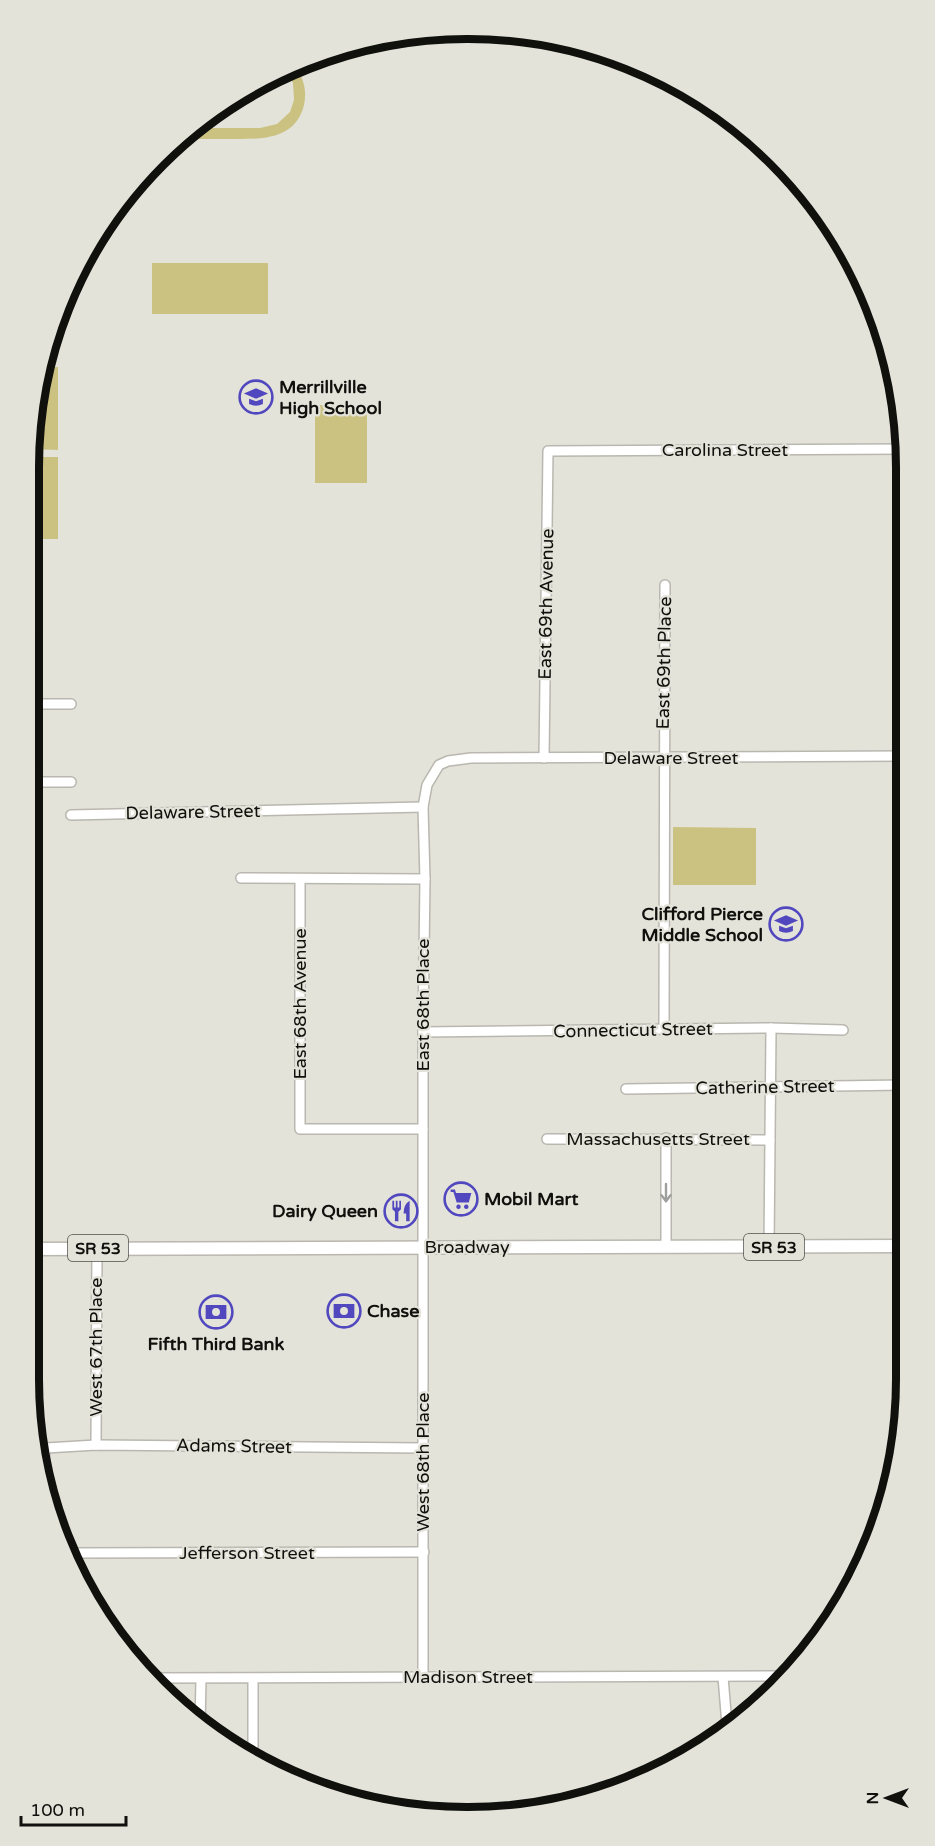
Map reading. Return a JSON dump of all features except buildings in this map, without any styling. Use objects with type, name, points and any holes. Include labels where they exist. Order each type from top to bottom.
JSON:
[{"type":"main road","name":"Broadway","points":[[39,1249],[896,1246]]},
{"type":"street","name":"Carolina Street","points":[[548,451],[895,449]]},
{"type":"street","name":"East 69th Avenue","points":[[544,758],[548,451]]},
{"type":"street","name":"East 69th Place","points":[[664,1029],[665,585]]},
{"type":"street","points":[[39,704],[71,704]]},
{"type":"street","name":"Delaware Street","points":[[439,765],[448,761],[471,758],[896,756]]},
{"type":"street","name":"East 68th Place","points":[[424,1248],[425,879],[423,807],[427,785],[439,765]]},
{"type":"street","points":[[39,782],[71,782]]},
{"type":"street","name":"Delaware Street","points":[[71,815],[423,807]]},
{"type":"street","points":[[242,878],[425,879]]},
{"type":"street","name":"East 68th Avenue","points":[[300,879],[300,1129],[423,1129]]},
{"type":"street","points":[[769,1246],[771,1028]]},
{"type":"street","name":"Connecticut Street","points":[[423,1032],[771,1028],[843,1030]]},
{"type":"street","name":"Catherine Street","points":[[626,1089],[896,1085]]},
{"type":"street","points":[[666,1138],[666,1247]]},
{"type":"street","name":"Massachusetts Street","points":[[547,1139],[770,1140]]},
{"type":"street","name":"West 67th Place","points":[[96,1445],[97,1248]]},
{"type":"street","name":"West 68th Place","points":[[423,1676],[424,1248]]},
{"type":"street","name":"Adams Street","points":[[45,1451],[46,1448],[96,1445],[423,1448]]},
{"type":"street","name":"Jefferson Street","points":[[77,1553],[424,1552]]},
{"type":"street","name":"Madison Street","points":[[162,1678],[775,1676]]},
{"type":"street","points":[[723,1677],[727,1719]]},
{"type":"street","points":[[200,1713],[201,1679]]},
{"type":"street","points":[[253,1679],[253,1750]]},
{"type":"shaded area","points":[[300,74],[304,85],[304,105],[299,117],[284,132],[250,139],[193,139],[207,128],[260,128],[277,124],[290,112],[294,100],[293,83],[290,78]]},
{"type":"shaded area","points":[[152,263],[268,263],[268,314],[152,314]]},
{"type":"shaded area","points":[[51,367],[58,367],[58,450],[40,449],[43,412]]},
{"type":"shaded area","points":[[315,405],[367,405],[367,483],[315,483]]},
{"type":"shaded area","points":[[39,457],[58,457],[58,539],[39,539]]},
{"type":"shaded area","points":[[673,827],[756,828],[756,885],[673,885]]},
{"type":"place","name":"Merrillville High School","points":[[256,397]]},
{"type":"place","name":"Clifford Pierce Middle School","points":[[786,924]]},
{"type":"place","name":"Mobil Mart","points":[[461,1199]]},
{"type":"place","name":"Dairy Queen","points":[[401,1211]]},
{"type":"place","name":"Chase","points":[[344,1311]]},
{"type":"place","name":"Fifth Third Bank","points":[[216,1312]]}]
